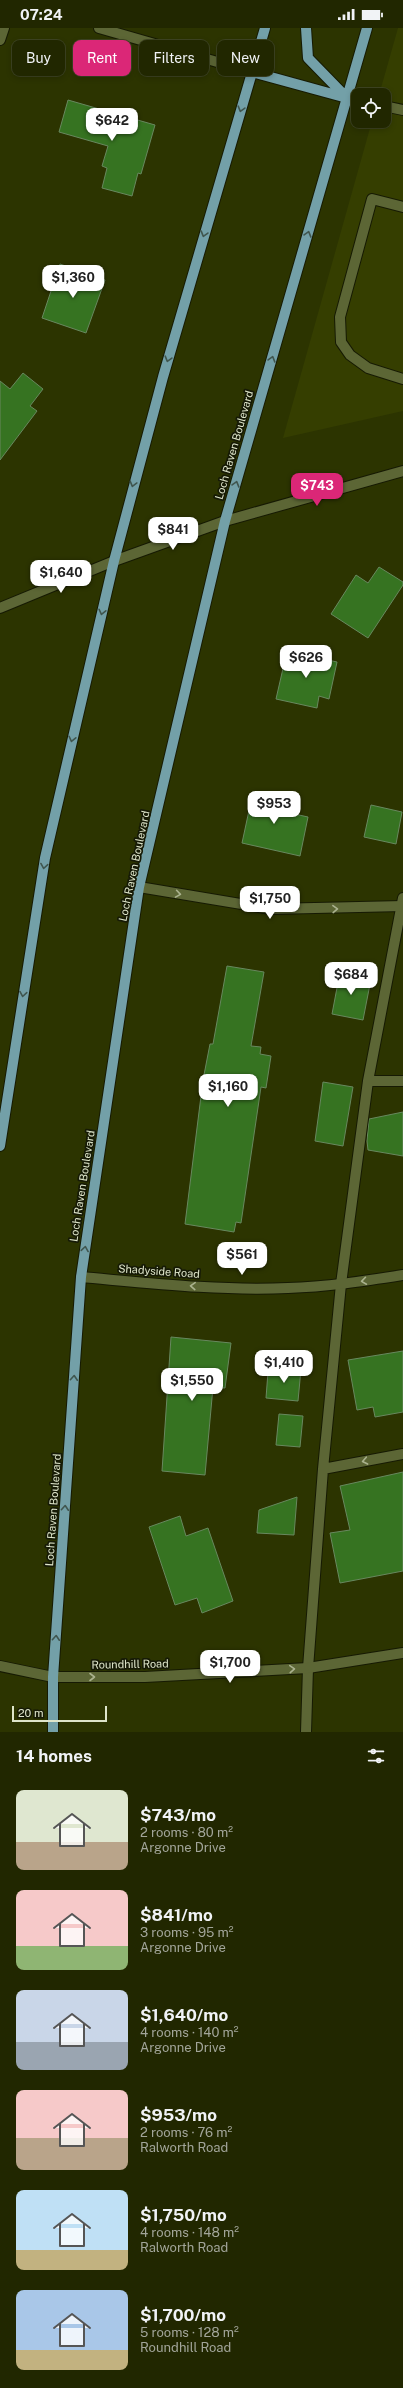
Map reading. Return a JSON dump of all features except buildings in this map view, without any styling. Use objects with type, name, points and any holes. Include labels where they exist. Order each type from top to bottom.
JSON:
[{"type":"main road","points":[[261,40],[265,28]]},
{"type":"main road","points":[[306,28],[308,58],[347,98]]},
{"type":"main road","name":"Loch Raven Boulevard","points":[[53,1732],[53,1676],[81,1277],[139,888],[225,521],[367,28]]},
{"type":"main road","points":[[0,1146],[45,858],[114,561],[163,376],[251,76]]},
{"type":"main road","points":[[267,76],[347,98]]},
{"type":"street","points":[[0,40],[4,28]]},
{"type":"street","points":[[98,28],[217,62]]},
{"type":"street","points":[[347,98],[351,99]]},
{"type":"street","points":[[391,107],[403,110]]},
{"type":"street","points":[[403,207],[372,199],[340,317],[341,342],[350,355],[368,368],[403,379]]},
{"type":"street","points":[[0,608],[114,561],[225,521],[403,471]]},
{"type":"street","points":[[139,888],[271,909],[402,904],[368,1081],[341,1284],[323,1469],[308,1668],[306,1732]]},
{"type":"street","points":[[368,1081],[403,1081]]},
{"type":"street","name":"Shadyside Road","points":[[81,1277],[193,1286],[287,1288],[341,1284],[403,1275]]},
{"type":"street","points":[[323,1469],[403,1454]]},
{"type":"street","name":"Roundhill Road","points":[[0,1666],[53,1676],[145,1677],[308,1668],[403,1653]]},
{"type":"shaded area","points":[[398,28],[403,28],[403,411],[283,438],[370,128],[391,128],[391,88],[381,88]]}]
